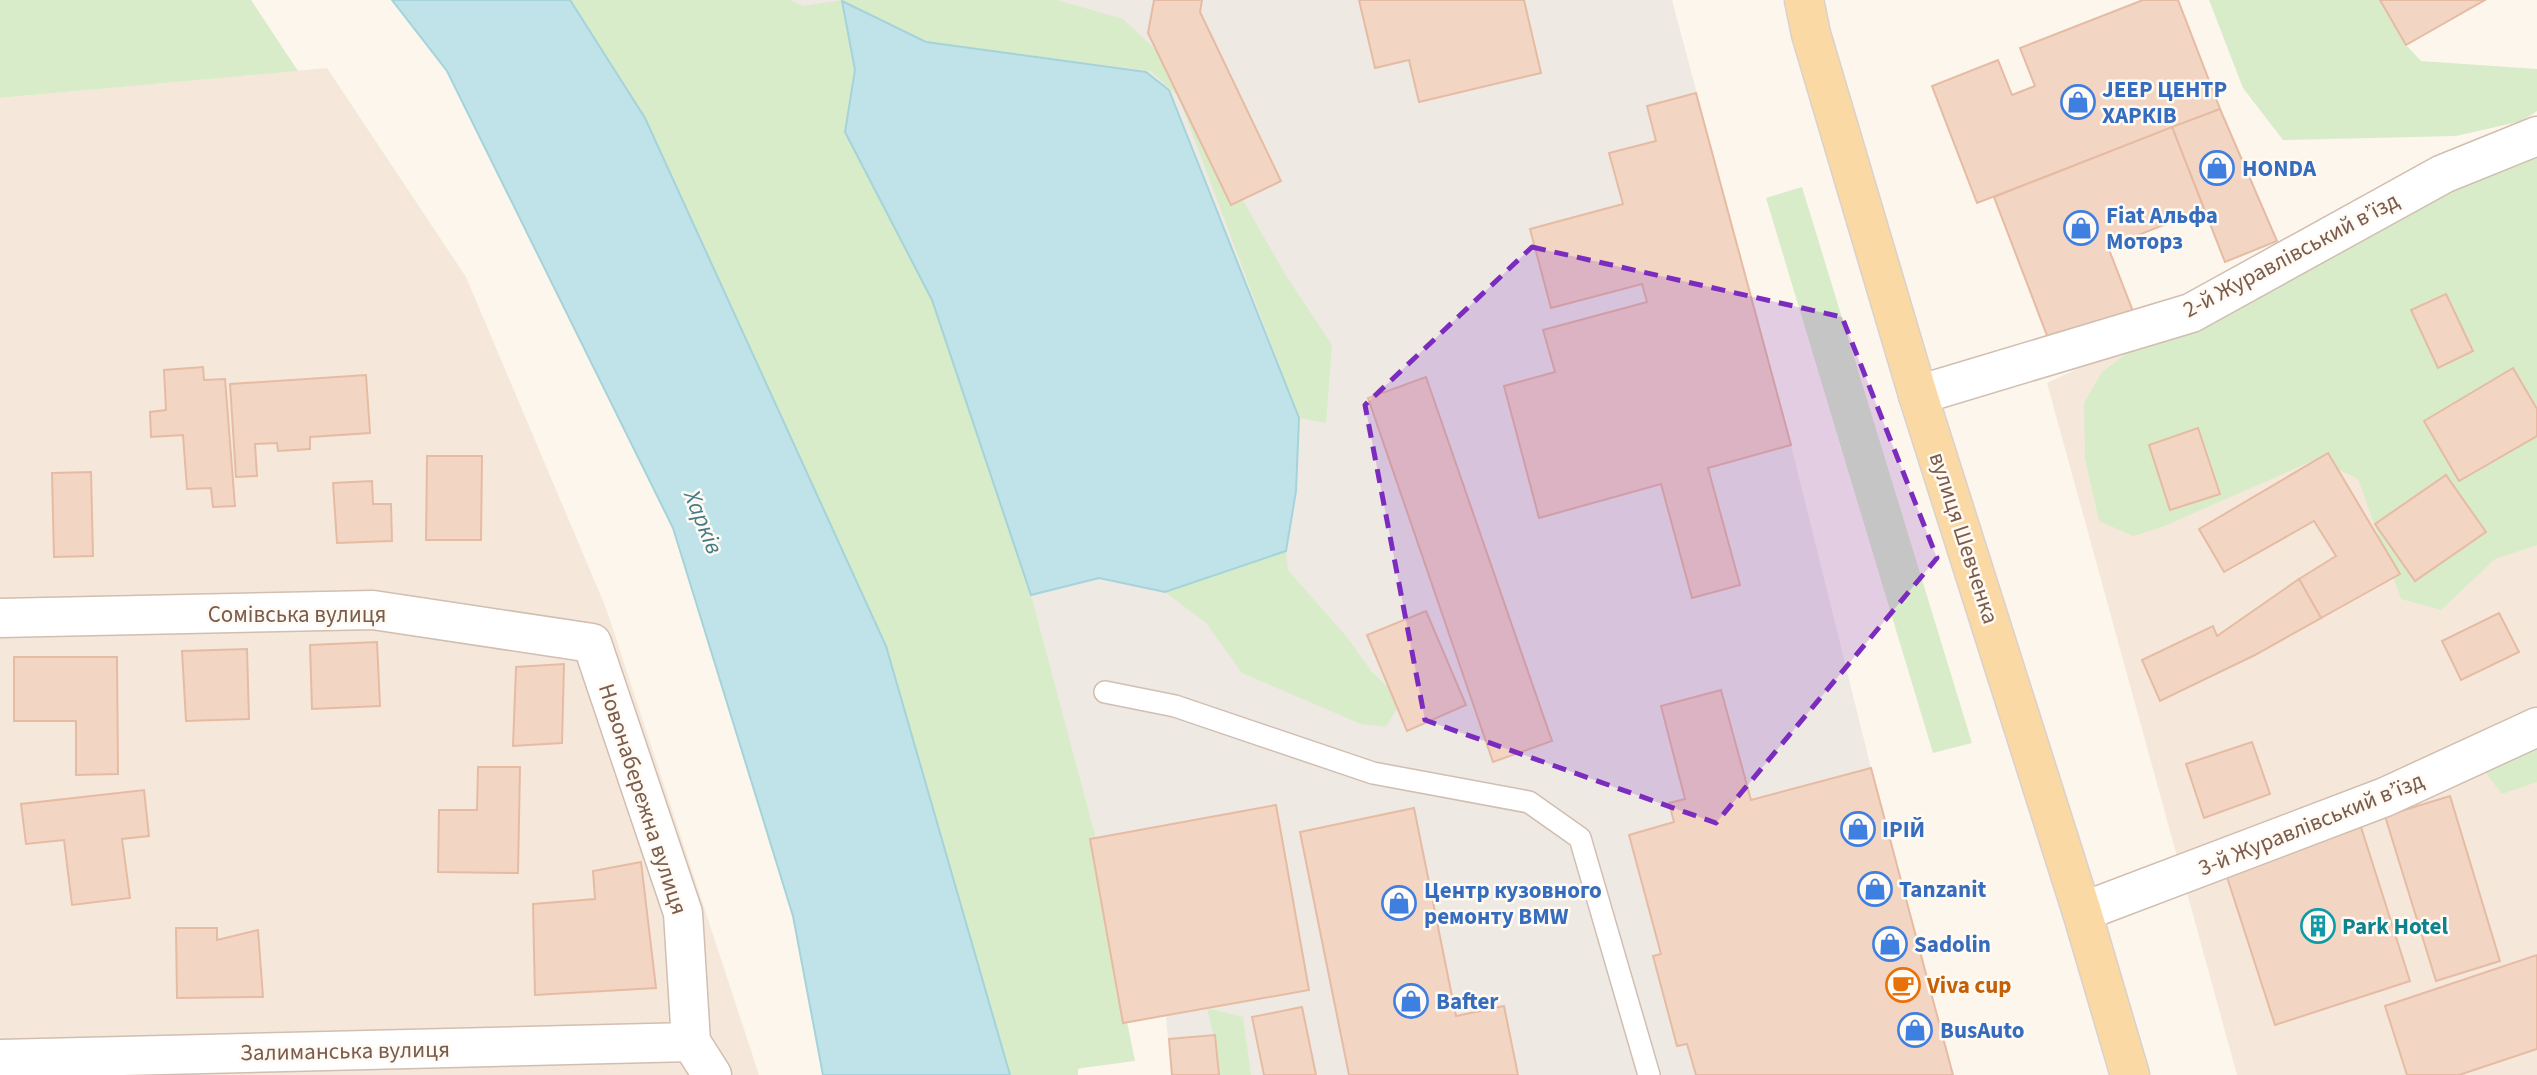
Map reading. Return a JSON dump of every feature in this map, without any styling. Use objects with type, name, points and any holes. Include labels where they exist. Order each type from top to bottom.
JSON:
[{"type":"main road","name":"вулиця Шевченка","points":[[1804,0],[1811,34],[1919,395],[2082,912],[2130,1075]]},
{"type":"street","name":"2-й Журавлівський в’їзд","points":[[1919,395],[2191,313],[2443,174],[2537,136]]},
{"type":"street","name":"Сомівська вулиця","points":[[0,618],[373,610],[592,643]]},
{"type":"street","name":"Новонабережна вулиця","points":[[592,643],[683,913],[691,1042],[712,1075]]},
{"type":"street","name":"3-й Журавлівський в’їзд","points":[[2082,912],[2385,797],[2537,727]]},
{"type":"street","name":"Залиманська вулиця","points":[[0,1059],[691,1042]]},
{"type":"lane","points":[[1105,692],[1175,706],[1373,773],[1529,802],[1580,838],[1649,1075]]},
{"type":"highlighted area","points":[[1532,247],[1842,317],[1937,558],[1716,823],[1425,720],[1365,405]]},
{"type":"shaded area","points":[[738,0],[1672,0],[1791,445],[1871,768],[1953,1075],[1171,1075],[1166,1016],[1123,1023]]},
{"type":"shaded area","points":[[327,68],[466,277],[606,608],[759,1075],[0,1075],[0,98]]},
{"type":"shaded area","points":[[2537,152],[2537,1075],[2237,1075],[2047,383]]},
{"type":"green space","points":[[0,0],[251,0],[298,71],[0,98]]},
{"type":"green space","points":[[570,0],[790,0],[803,6],[843,0],[1057,0],[1123,19],[1171,64],[1237,190],[1285,274],[1332,345],[1326,423],[1299,418],[1178,96],[1150,71],[926,42],[842,1],[855,70],[845,132],[932,300],[1031,595],[1095,835],[1096,870],[1135,1061],[1082,1068],[1078,1069],[1078,1075],[1010,1075],[886,646],[645,118]]},
{"type":"green space","points":[[2209,0],[2380,0],[2406,45],[2421,61],[2537,69],[2537,111],[2522,121],[2456,136],[2283,140],[2243,88]]},
{"type":"green space","points":[[2537,152],[2537,545],[2495,559],[2441,610],[2401,599],[2358,479],[2317,459],[2162,527],[2133,536],[2099,521],[2085,458],[2084,403],[2102,372],[2149,336],[2261,298],[2425,203]]},
{"type":"green space","points":[[1802,187],[1972,743],[1933,753],[1766,198]]},
{"type":"green space","points":[[1286,551],[1288,570],[1347,637],[1372,672],[1402,700],[1386,727],[1361,724],[1242,673],[1206,623],[1165,592]]},
{"type":"green space","points":[[2537,741],[2537,782],[2502,794],[2486,773]]},
{"type":"green space","points":[[1207,1008],[1243,1017],[1251,1075],[1219,1075]]},
{"type":"water","name":"Харків","points":[[392,0],[570,0],[645,118],[886,646],[1010,1075],[823,1075],[793,916],[673,528],[447,71]]},
{"type":"water","points":[[842,1],[926,42],[1146,72],[1169,90],[1299,418],[1296,491],[1286,551],[1165,592],[1099,578],[1031,595],[932,300],[845,132],[855,70]]},
{"type":"building","points":[[1154,0],[1202,0],[1200,12],[1281,181],[1231,205],[1148,33]]},
{"type":"building","points":[[1359,0],[1524,0],[1541,73],[1419,102],[1409,60],[1375,68]]},
{"type":"building","name":"JEEP ЦЕНТР ХАРКІВ","points":[[2143,0],[2178,0],[2220,109],[1977,203],[1932,86],[1998,60],[2012,95],[2035,86],[2020,48]]},
{"type":"building","points":[[2380,0],[2485,0],[2406,45]]},
{"type":"building","points":[[1696,93],[1791,445],[1708,468],[1740,585],[1692,598],[1661,484],[1539,518],[1504,386],[1555,372],[1543,330],[1647,302],[1642,284],[1551,308],[1530,229],[1623,204],[1609,153],[1656,141],[1647,106]]},
{"type":"building","name":"HONDA","points":[[2220,109],[2277,241],[2225,262],[2172,127]]},
{"type":"building","name":"Fiat Альфа Моторз","points":[[2172,127],[2204,209],[2108,247],[2134,314],[2051,346],[1994,197]]},
{"type":"building","points":[[2446,294],[2473,351],[2438,368],[2411,310]]},
{"type":"building","points":[[203,367],[204,380],[225,379],[235,506],[213,507],[211,488],[187,489],[183,435],[151,437],[150,412],[166,410],[164,370]]},
{"type":"building","points":[[2513,368],[2537,409],[2537,436],[2459,481],[2424,421]]},
{"type":"building","points":[[366,375],[370,433],[310,437],[310,449],[278,451],[277,443],[255,444],[257,476],[236,477],[230,384]]},
{"type":"building","points":[[1426,377],[1552,741],[1493,762],[1368,398]]},
{"type":"building","points":[[2198,428],[2220,494],[2170,510],[2149,445]]},
{"type":"building","points":[[2328,453],[2400,574],[2321,618],[2299,579],[2336,556],[2314,521],[2224,572],[2199,529]]},
{"type":"building","points":[[427,456],[482,456],[481,540],[426,540]]},
{"type":"building","points":[[91,472],[93,556],[54,557],[52,473]]},
{"type":"building","points":[[2446,475],[2486,532],[2415,581],[2375,524]]},
{"type":"building","points":[[372,481],[373,504],[391,504],[392,541],[337,543],[333,483]]},
{"type":"building","points":[[2299,579],[2321,618],[2255,655],[2160,701],[2142,660],[2213,626],[2217,636]]},
{"type":"building","points":[[1426,611],[1466,705],[1407,731],[1367,635]]},
{"type":"building","points":[[2499,613],[2519,652],[2461,680],[2442,641]]},
{"type":"building","points":[[377,642],[380,706],[312,709],[310,645]]},
{"type":"building","points":[[247,649],[249,719],[186,721],[182,651]]},
{"type":"building","points":[[14,657],[117,657],[118,774],[76,775],[76,721],[14,721]]},
{"type":"building","points":[[564,664],[562,743],[513,746],[516,667]]},
{"type":"building","points":[[1721,690],[1751,800],[1871,768],[1953,1075],[1696,1075],[1687,1044],[1677,1046],[1653,956],[1661,954],[1629,835],[1674,822],[1669,803],[1685,799],[1661,706]]},
{"type":"building","points":[[2252,742],[2270,794],[2204,818],[2186,764]]},
{"type":"building","points":[[478,767],[520,767],[518,873],[438,872],[439,810],[477,810]]},
{"type":"building","points":[[144,790],[149,836],[122,839],[130,898],[72,905],[64,840],[26,844],[21,804]]},
{"type":"building","points":[[2450,796],[2500,961],[2436,981],[2385,816]]},
{"type":"building","points":[[1276,805],[1309,990],[1123,1023],[1090,839]]},
{"type":"building","points":[[1414,808],[1456,1016],[1504,1006],[1518,1075],[1349,1075],[1300,832]]},
{"type":"building","name":"Park Hotel","points":[[2361,827],[2410,981],[2275,1025],[2225,871]]},
{"type":"building","points":[[641,862],[656,988],[535,995],[533,904],[595,899],[593,871]]},
{"type":"building","points":[[176,928],[217,928],[217,940],[258,930],[263,997],[177,998]]},
{"type":"building","points":[[2537,955],[2537,1049],[2459,1075],[2407,1075],[2385,1006]]},
{"type":"building","points":[[1302,1007],[1316,1075],[1264,1075],[1252,1017]]},
{"type":"building","points":[[1215,1035],[1219,1075],[1172,1075],[1169,1039]]},
{"type":"place","name":"JEEP ЦЕНТР ХАРКІВ","points":[[2078,102]]},
{"type":"place","name":"HONDA","points":[[2217,168]]},
{"type":"place","name":"Fiat Альфа Моторз","points":[[2081,228]]},
{"type":"place","name":"ІРІЙ","points":[[1858,829]]},
{"type":"place","name":"Tanzanit","points":[[1875,889]]},
{"type":"place","name":"Центр кузовного ремонту BMW","points":[[1399,903]]},
{"type":"place","name":"Park Hotel","points":[[2318,926]]},
{"type":"place","name":"Sadolin","points":[[1890,944]]},
{"type":"place","name":"Viva cup","points":[[1903,985]]},
{"type":"place","name":"Bafter","points":[[1411,1001]]},
{"type":"place","name":"BusAuto","points":[[1915,1030]]}]
